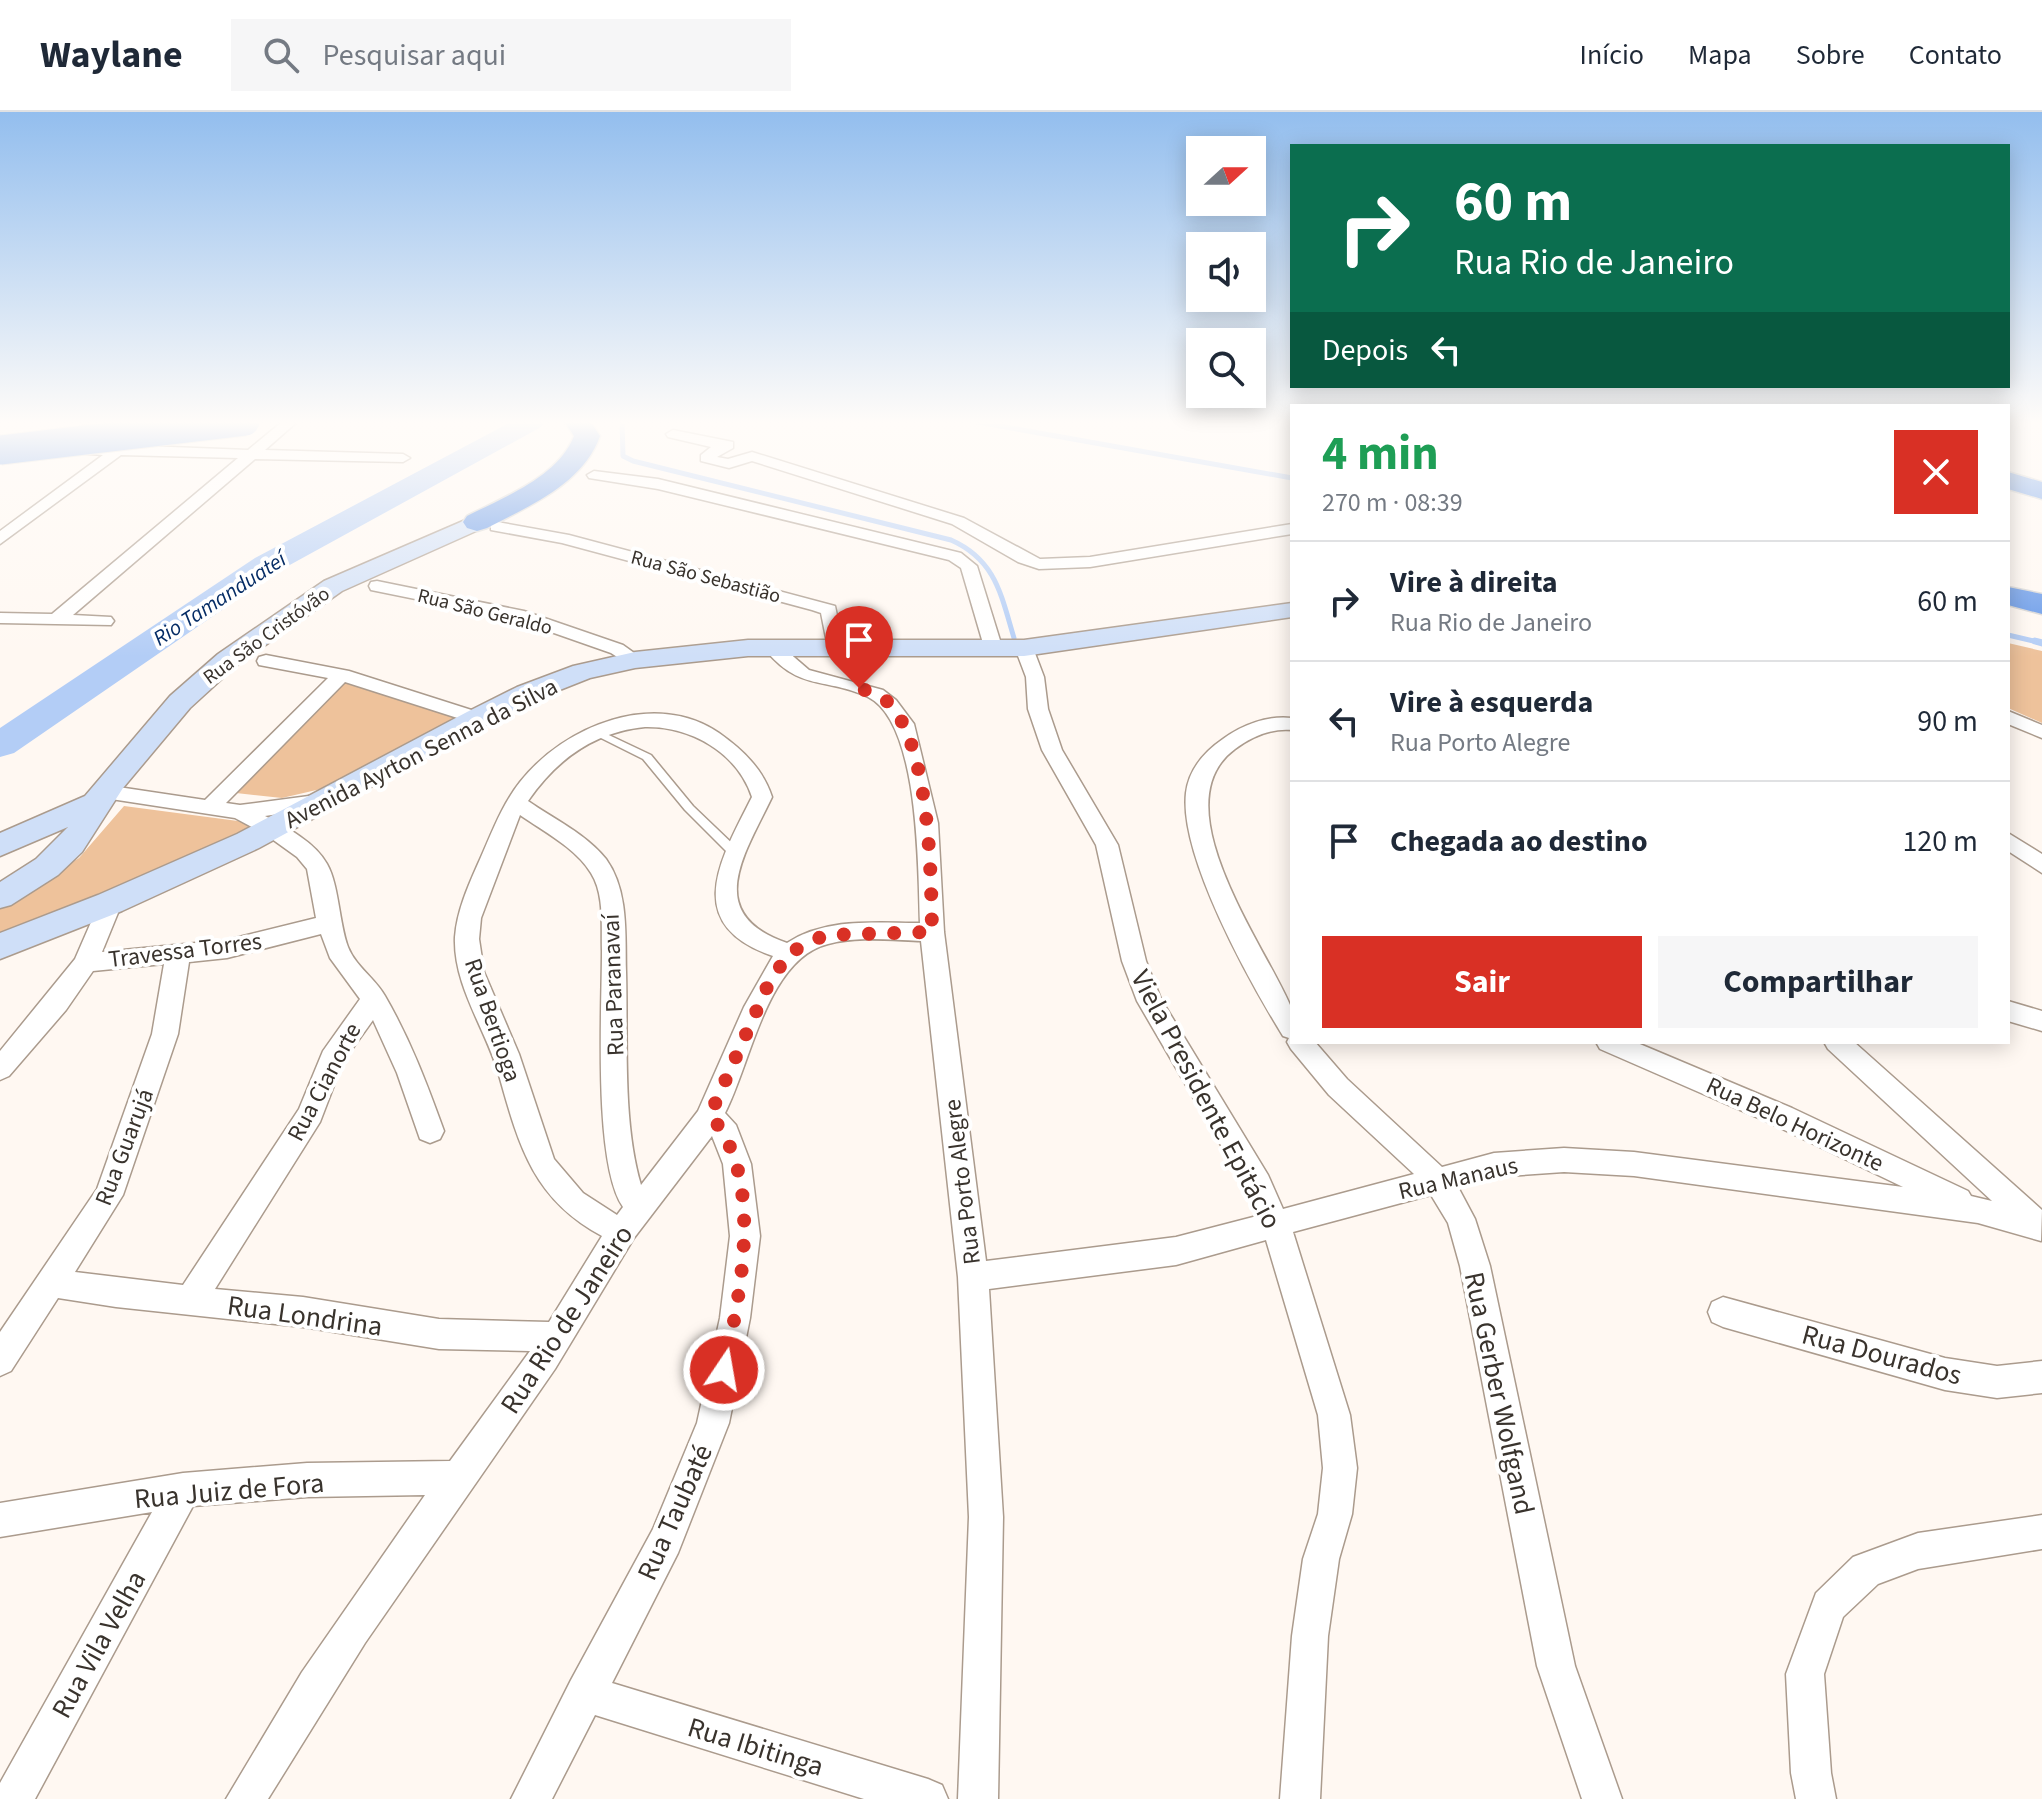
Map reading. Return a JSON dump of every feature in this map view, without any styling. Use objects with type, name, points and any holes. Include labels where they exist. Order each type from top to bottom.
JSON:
[{"type":"highway","points":[[487,524],[520,500]]},
{"type":"highway","points":[[2010,509],[2042,515]]},
{"type":"highway","points":[[2010,596],[2042,604]]},
{"type":"main road","name":"Rua São Cristóvão","points":[[0,897],[47,867],[71,845],[88,822],[100,797],[180,702],[227,660],[333,586],[487,524]]},
{"type":"main road","name":"Avenida Ayrton Senna da Silva","points":[[0,947],[110,903],[273,829],[477,718],[557,681],[635,660],[688,652],[774,649],[1024,648],[1290,610]]},
{"type":"main road","points":[[0,845],[100,797]]},
{"type":"street","points":[[0,539],[52,500]]},
{"type":"street","points":[[56,620],[199,500]]},
{"type":"street","points":[[737,500],[898,532],[964,561],[969,566],[994,650]]},
{"type":"street","points":[[909,500],[958,514],[1024,559],[1039,564],[1090,562],[1290,529]]},
{"type":"street","points":[[912,500],[928,505]]},
{"type":"street","points":[[898,532],[928,505]]},
{"type":"street","name":"Rua São Sebastião","points":[[487,524],[563,538],[818,606],[829,610],[832,617],[835,649]]},
{"type":"street","name":"Rua São Geraldo","points":[[377,586],[518,615],[617,649],[635,660]]},
{"type":"street","points":[[0,618],[105,621]]},
{"type":"street","name":"Viela Presidente Epitácio","points":[[1024,648],[1035,677],[1038,709],[1052,750],[1107,845],[1134,961],[1149,1001],[1258,1184],[1276,1225],[1334,1415],[1340,1468],[1335,1514],[1321,1559],[1310,1636],[1300,1799]]},
{"type":"street","name":"Rua Porto Alegre","points":[[774,649],[802,674],[876,694],[889,704],[904,724],[927,823],[932,932],[973,1277],[986,1517],[978,1799]]},
{"type":"street","points":[[266,661],[342,675],[477,718]]},
{"type":"street","points":[[211,806],[342,675]]},
{"type":"street","points":[[2010,718],[2042,732]]},
{"type":"street","name":"Rua Bertioga","points":[[622,1232],[591,1218],[562,1194],[538,1161],[506,1050],[471,969],[467,938],[473,908],[516,803],[559,752],[594,731],[635,721],[684,723],[708,734],[748,766],[758,780],[762,797],[726,875],[726,899],[733,923],[750,938],[789,953]]},
{"type":"street","points":[[1290,724],[1275,723],[1219,748],[1201,772],[1197,796],[1204,847],[1258,975],[1290,1026]]},
{"type":"street","points":[[100,797],[211,806],[240,812],[325,801]]},
{"type":"street","name":"Rua Paranavaí","points":[[516,803],[591,856],[609,889],[613,918],[622,1169],[628,1190],[640,1207]]},
{"type":"street","name":"Rua Cianorte","points":[[191,1300],[310,1114],[332,1058],[374,998],[354,977],[338,952],[318,867],[305,852],[273,829],[240,812]]},
{"type":"street","points":[[2010,841],[2042,865]]},
{"type":"street","points":[[0,1069],[57,1003],[86,963],[110,903]]},
{"type":"street","name":"Travessa Torres","points":[[86,963],[178,955],[260,943],[329,923]]},
{"type":"street","points":[[789,953],[825,935],[932,932]]},
{"type":"street","name":"Rua Rio de Janeiro","points":[[246,1799],[281,1737],[393,1569],[558,1337],[622,1232],[710,1115],[768,985],[789,953]]},
{"type":"street","name":"Rua Guarujá","points":[[0,1360],[109,1195],[165,1034],[178,955]]},
{"type":"street","points":[[374,998],[410,1073],[430,1131]]},
{"type":"street","points":[[2010,1012],[2042,1021]]},
{"type":"street","name":"Rua Gerber Wolfgand","points":[[1302,1044],[1349,1098],[1436,1179],[1461,1217],[1475,1266],[1556,1666],[1602,1799]]},
{"type":"street","name":"Rua Belo Horizonte","points":[[1614,1044],[1782,1116],[1978,1210]]},
{"type":"street","points":[[1839,1044],[2042,1228]]},
{"type":"street","name":"Rua Taubaté","points":[[531,1799],[666,1541],[713,1423],[735,1318],[745,1236],[737,1164],[726,1133],[710,1115]]},
{"type":"street","name":"Rua Manaus","points":[[973,1277],[1176,1251],[1494,1165],[1564,1160],[1634,1164],[1978,1210],[2042,1228]]},
{"type":"street","name":"Rua Londrina","points":[[53,1283],[116,1293],[303,1312],[439,1334],[558,1337]]},
{"type":"street","name":"Rua Dourados","points":[[1723,1312],[1945,1374],[1997,1382],[2042,1377]]},
{"type":"street","name":"Rua Juiz de Fora","points":[[0,1520],[183,1490],[307,1480],[460,1478]]},
{"type":"street","name":"Rua Vila Velha","points":[[13,1799],[183,1490]]},
{"type":"street","points":[[1816,1799],[1811,1773],[1805,1674],[1829,1606],[1866,1570],[1918,1551],[2042,1532]]},
{"type":"street","name":"Rua Ibitinga","points":[[584,1693],[928,1799]]},
{"type":"lane","points":[[594,731],[647,757],[689,808],[734,852]]},
{"type":"shaded area","points":[[2010,643],[2042,651],[2042,723],[2010,709]]},
{"type":"shaded area","points":[[345,683],[459,719],[325,788],[282,798],[236,793]]},
{"type":"shaded area","points":[[124,806],[253,823],[229,841],[0,940],[0,906],[79,858]]},
{"type":"waterway","name":"Rio Tamanduateí","points":[[0,745],[266,565],[387,500]]},
{"type":"waterway","points":[[789,500],[951,540],[966,548],[987,568],[994,580],[1014,638]]},
{"type":"waterway","points":[[2010,635],[2042,643],[2035,641]]},
{"type":"route","points":[[724,1370],[735,1318],[745,1236],[737,1164],[726,1133],[710,1115],[768,985],[789,953],[805,942],[825,935],[932,932],[927,823],[911,745],[904,724],[889,704],[876,694],[859,688]]}]
